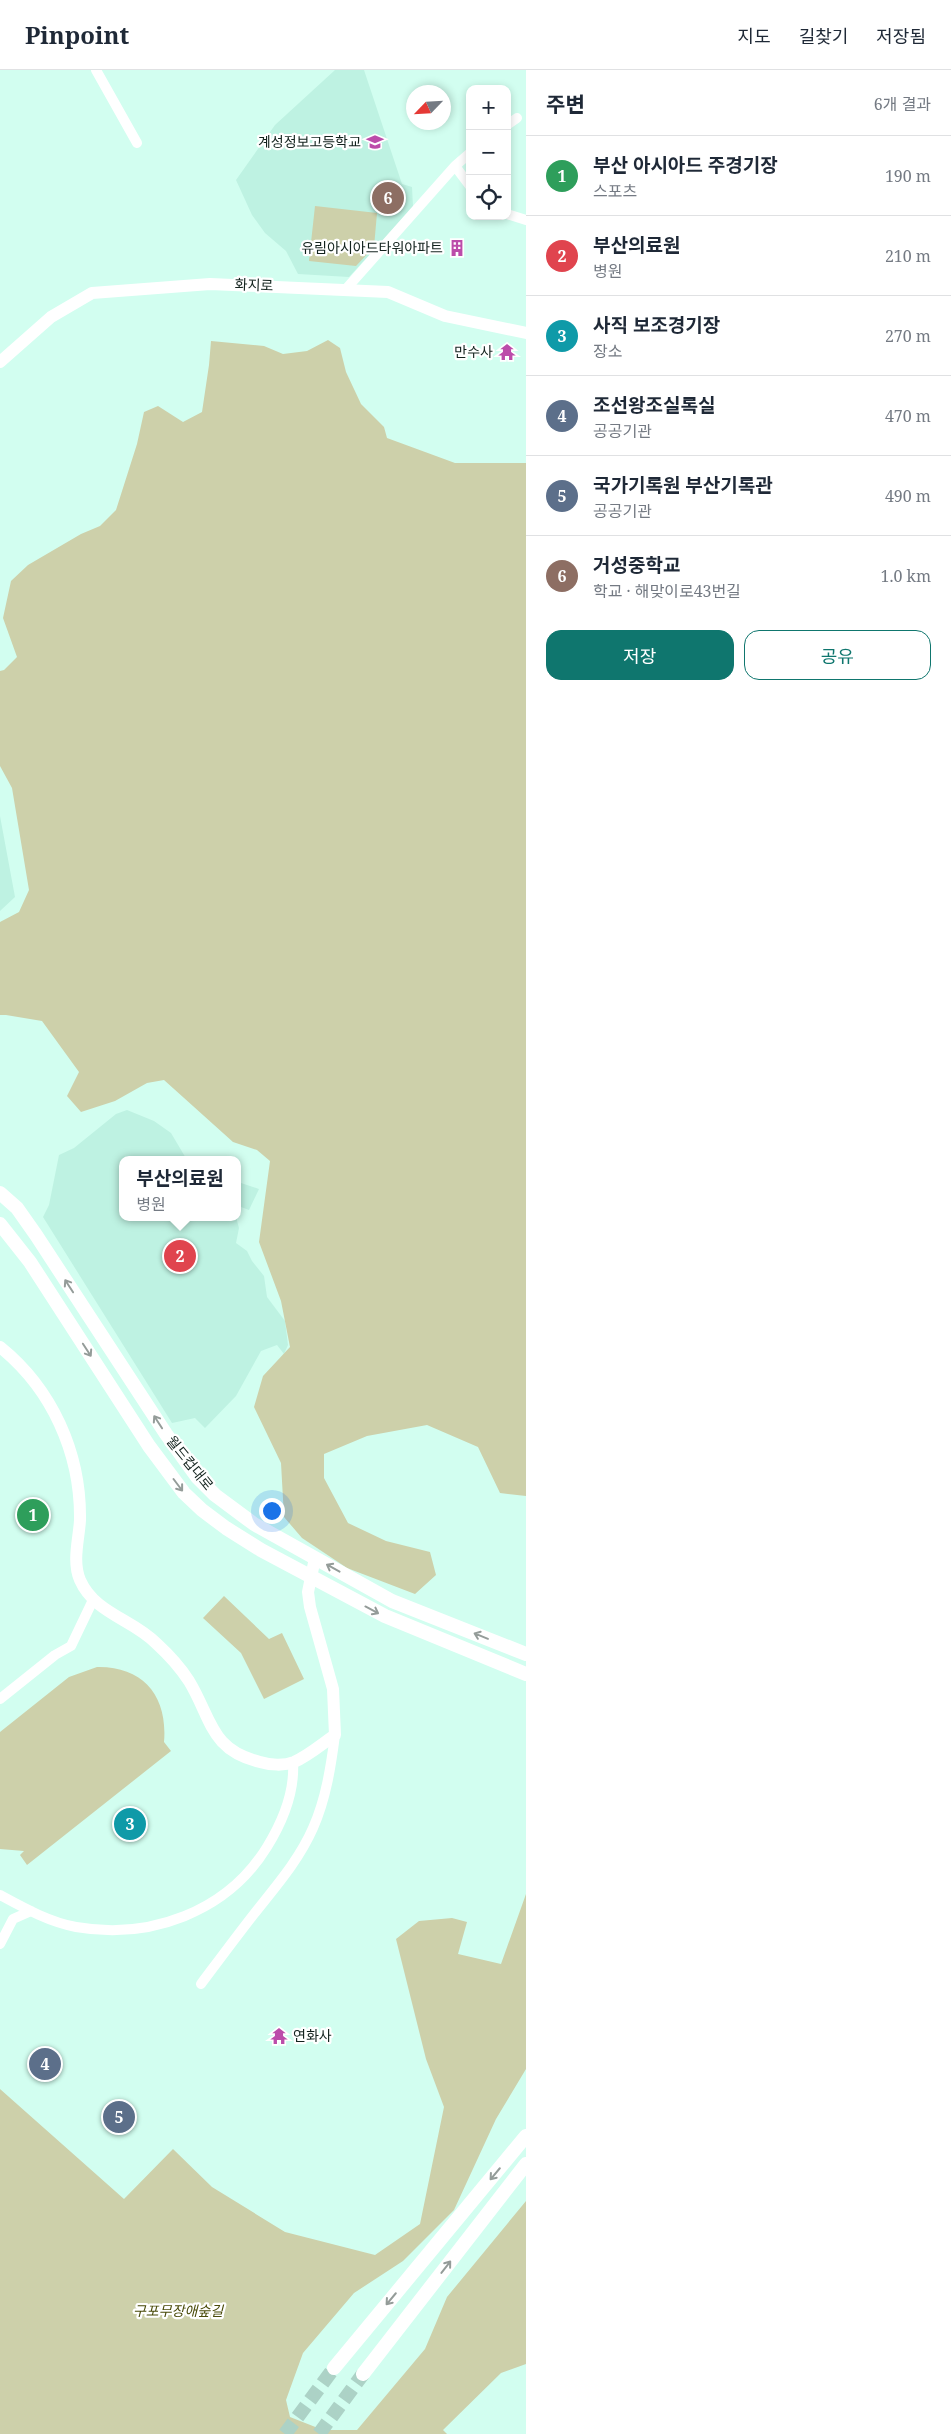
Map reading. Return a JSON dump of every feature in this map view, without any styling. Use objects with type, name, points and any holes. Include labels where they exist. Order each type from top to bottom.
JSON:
[{"type":"main road","name":"월드컵대로","points":[[0,1193],[17,1208],[36,1235],[161,1426],[197,1477],[235,1512],[392,1601],[526,1654]]},
{"type":"main road","name":"월드컵대로","points":[[0,1224],[30,1262],[149,1446],[184,1493],[226,1528],[310,1577],[385,1616],[526,1674]]},
{"type":"main road","points":[[334,2368],[526,2136]]},
{"type":"main road","points":[[363,2374],[526,2164]]},
{"type":"street","points":[[100,71],[138,143]]},
{"type":"street","points":[[511,122],[517,118]]},
{"type":"street","points":[[346,289],[455,166],[466,156]]},
{"type":"street","points":[[455,166],[466,181]]},
{"type":"street","points":[[511,215],[526,220]]},
{"type":"street","name":"화지로","points":[[0,362],[51,317],[92,293],[228,284],[388,292],[445,316],[526,333]]},
{"type":"street","points":[[0,1347],[22,1368],[46,1398],[70,1447],[75,1463],[79,1492],[80,1520],[77,1564],[81,1582],[93,1600],[102,1608],[136,1627],[174,1661],[198,1697],[213,1730],[221,1742],[233,1752],[264,1763],[293,1762],[335,1735]]},
{"type":"street","points":[[201,1984],[276,1889],[300,1853],[313,1828],[329,1775],[335,1735],[333,1689],[310,1606],[310,1577],[315,1558]]},
{"type":"street","points":[[0,1699],[55,1655],[70,1646],[93,1600]]},
{"type":"street","points":[[0,1895],[31,1911],[76,1927],[120,1930],[140,1929],[186,1917],[205,1907],[251,1870],[283,1817],[294,1778],[293,1762]]},
{"type":"street","points":[[0,1944],[13,1919],[31,1911]]},
{"type":"shaded area","points":[[335,70],[364,70],[402,184],[412,187],[413,207],[349,277],[298,274],[286,251],[265,233],[252,215],[236,180],[275,125]]},
{"type":"shaded area","points":[[0,816],[15,897],[0,911]]},
{"type":"shaded area","points":[[127,1110],[154,1121],[171,1133],[185,1156],[119,1156],[119,1221],[237,1221],[239,1228],[236,1243],[247,1251],[264,1276],[267,1297],[285,1321],[288,1345],[284,1354],[277,1345],[261,1351],[236,1396],[205,1428],[195,1418],[172,1423],[43,1217],[49,1205],[59,1155],[74,1148],[116,1114]]},
{"type":"shaded area","points":[[241,1183],[259,1189],[249,1210],[241,1207]]},
{"type":"green space","points":[[315,206],[377,213],[374,247],[356,266],[309,261]]},
{"type":"green space","points":[[328,340],[340,348],[346,372],[361,404],[384,427],[387,438],[455,463],[526,463],[526,1496],[500,1493],[478,1447],[427,1425],[367,1436],[324,1454],[324,1478],[348,1523],[386,1541],[430,1552],[436,1575],[415,1594],[347,1568],[302,1538],[284,1517],[281,1463],[254,1407],[263,1376],[290,1347],[281,1301],[259,1242],[270,1161],[257,1150],[233,1142],[164,1080],[147,1083],[115,1101],[81,1112],[67,1096],[79,1072],[42,1021],[0,1015],[0,922],[19,912],[29,890],[12,788],[0,766],[0,671],[4,670],[17,657],[3,618],[11,581],[28,565],[81,534],[100,526],[116,510],[137,444],[144,412],[158,406],[183,422],[202,412],[211,341],[264,346],[283,354],[307,351]]},
{"type":"green space","points":[[224,1596],[269,1639],[282,1633],[304,1679],[264,1699],[241,1653],[203,1618]]},
{"type":"green space","points":[[97,1667],[113,1668],[127,1672],[139,1678],[149,1687],[157,1698],[162,1711],[164,1742],[171,1751],[27,1865],[20,1855],[24,1851],[0,1849],[0,1732],[69,1677]]},
{"type":"green space","name":"구포무장애숲길","points":[[526,1894],[526,2069],[496,2119],[454,2210],[403,2261],[354,2293],[303,2353],[286,2400],[290,2417],[323,2430],[357,2430],[425,2349],[447,2297],[526,2201],[526,2364],[501,2373],[443,2430],[447,2434],[0,2434],[0,2089],[124,2199],[173,2149],[212,2187],[285,2232],[375,2255],[420,2224],[444,2107],[426,2059],[396,1939],[419,1921],[452,1918],[467,1922],[458,1954],[501,1964]]},
{"type":"tunnel","points":[[285,2434],[334,2368]]},
{"type":"tunnel","points":[[319,2434],[363,2374]]},
{"type":"place","name":"계성정보고등학교","points":[[375,142]]},
{"type":"place","name":"거성중학교","points":[[388,198]]},
{"type":"place","name":"유림아시아드타워아파트","points":[[457,248]]},
{"type":"place","name":"만수사","points":[[507,352]]},
{"type":"place","name":"부산의료원","points":[[180,1256]]},
{"type":"place","name":"부산 아시아드 주경기장","points":[[33,1515]]},
{"type":"place","name":"사직 보조경기장","points":[[130,1824]]},
{"type":"place","name":"연화사","points":[[279,2036]]},
{"type":"place","name":"조선왕조실록실","points":[[45,2064]]},
{"type":"place","name":"국가기록원 부산기록관","points":[[119,2117]]}]
